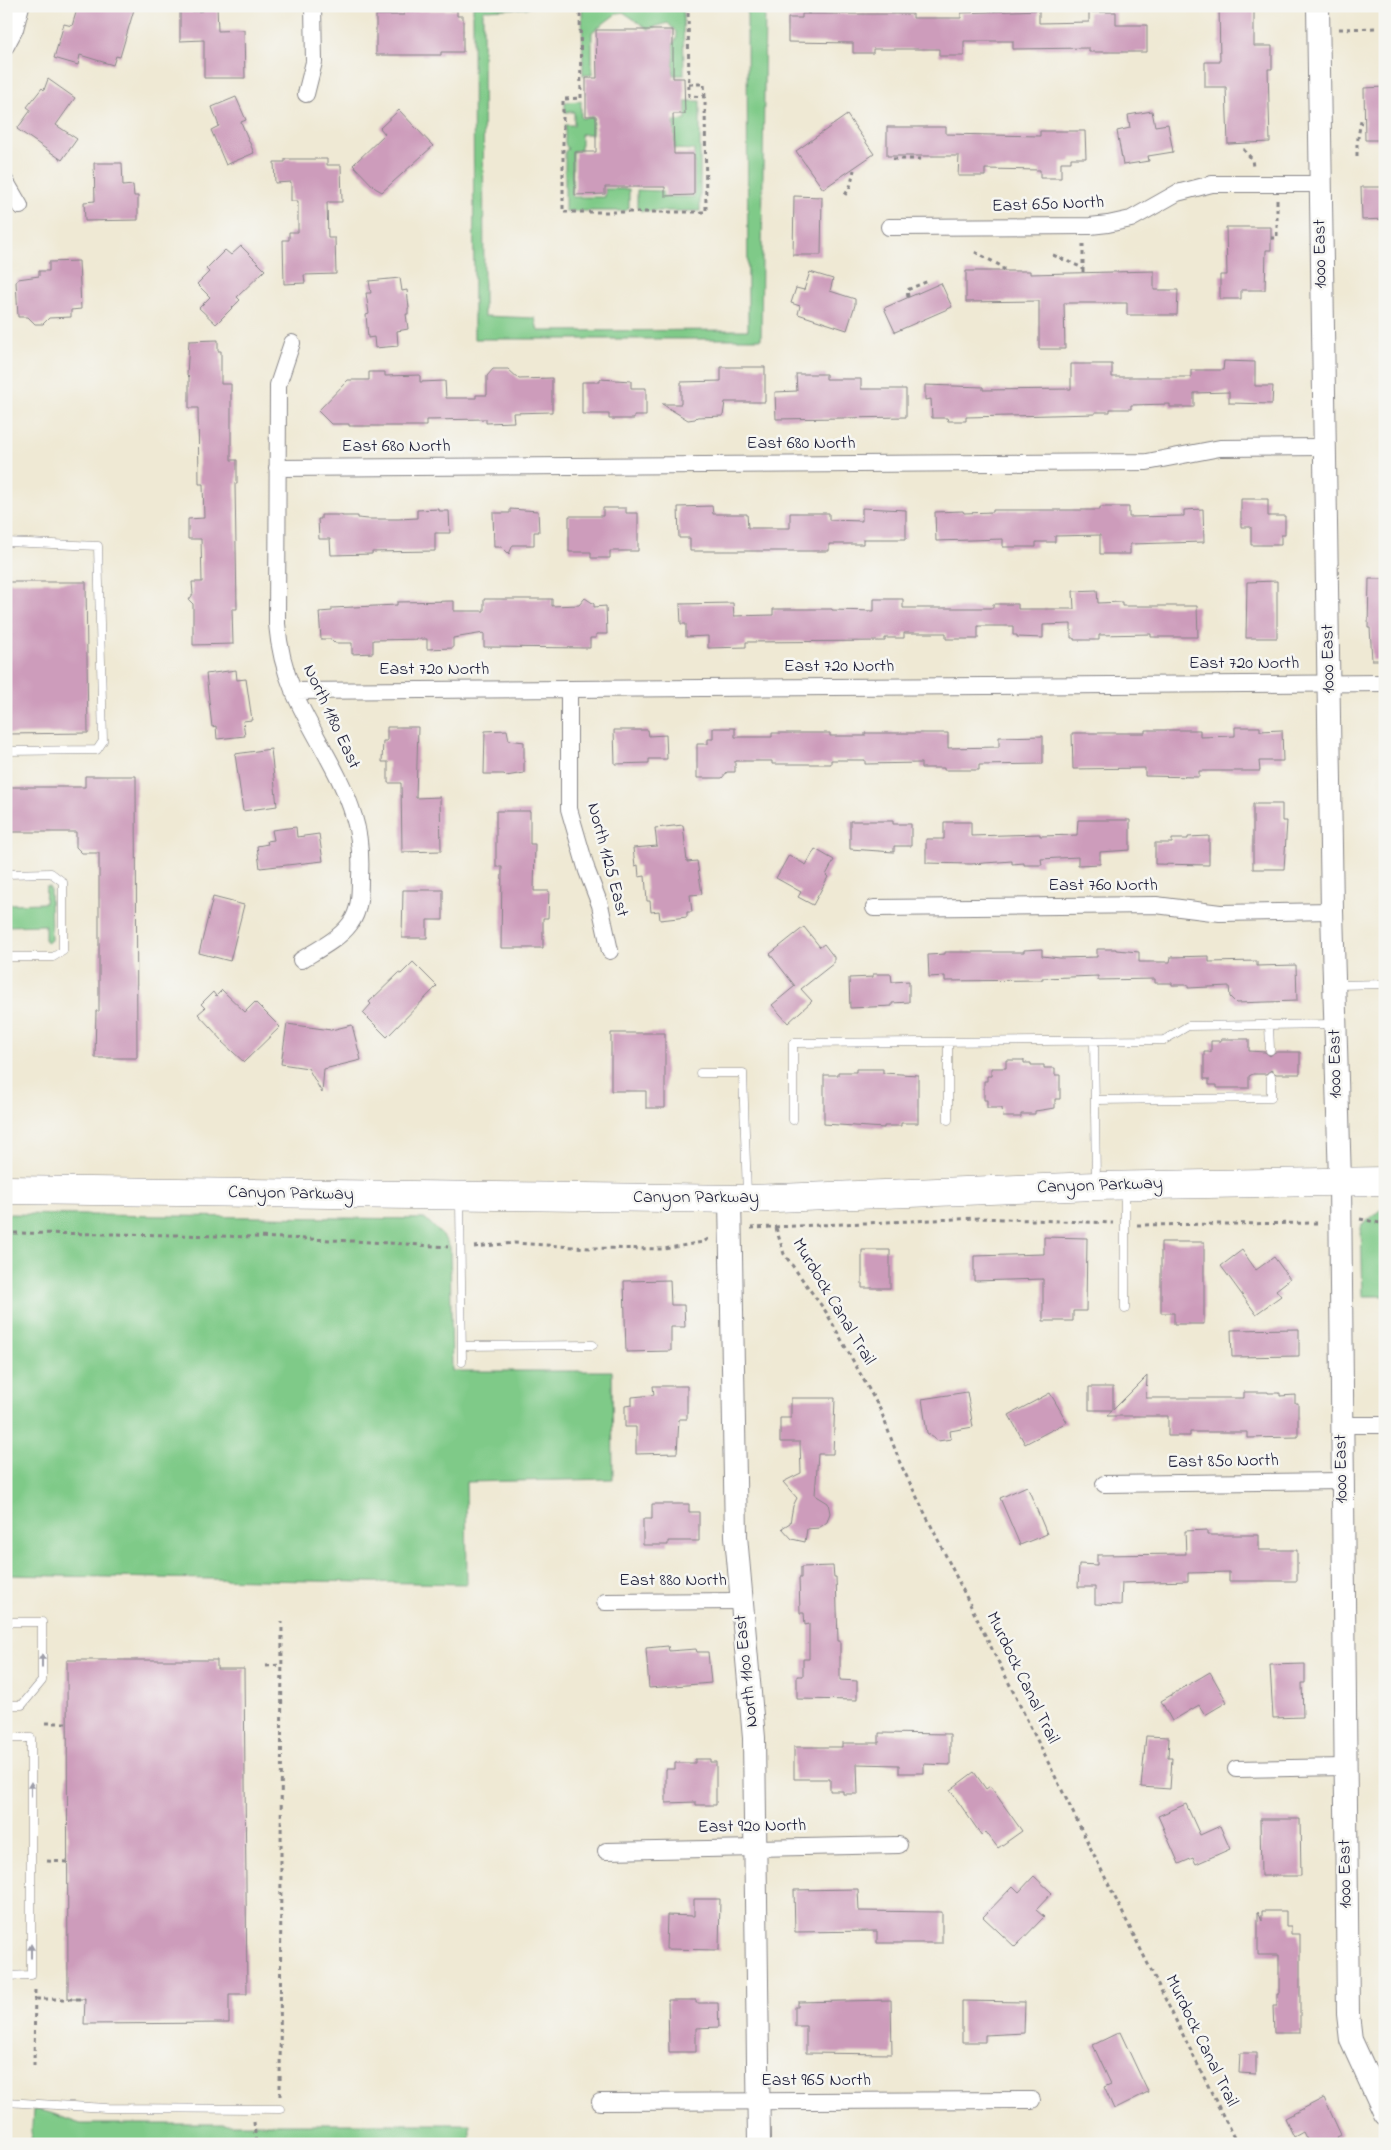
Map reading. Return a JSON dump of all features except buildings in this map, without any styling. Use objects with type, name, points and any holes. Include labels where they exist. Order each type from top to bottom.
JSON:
[{"type":"highway","name":"Canyon Parkway","points":[[6,1190],[739,1199],[1125,1185],[1385,1181]]},
{"type":"street","points":[[6,46],[15,28],[21,6]]},
{"type":"street","points":[[306,94],[314,62],[314,6]]},
{"type":"street","name":"1000 East","points":[[1318,6],[1323,447],[1330,684],[1336,1120],[1340,1181],[1344,1767],[1348,2005],[1351,2040],[1385,2114]]},
{"type":"street","points":[[6,182],[20,206]]},
{"type":"street","name":"East 650 North","points":[[889,227],[1108,224],[1131,218],[1177,193],[1196,187],[1212,184],[1320,184]]},
{"type":"street","name":"North 1180 East","points":[[292,343],[278,385],[276,624],[280,649],[293,691],[348,799],[358,831],[360,872],[358,904],[356,914],[350,924],[340,935],[301,960]]},
{"type":"street","name":"East 680 North","points":[[277,468],[1147,462],[1220,448],[1323,447]]},
{"type":"street","name":"East 720 North","points":[[293,691],[1385,683]]},
{"type":"street","name":"North 1125 East","points":[[569,689],[569,809],[587,870],[600,905],[610,951]]},
{"type":"street","name":"East 760 North","points":[[874,908],[1156,904],[1220,913],[1332,911]]},
{"type":"street","name":"North 1100 East","points":[[739,1199],[734,1481],[741,1601],[753,1730],[759,2144]]},
{"type":"street","points":[[1341,1425],[1385,1425]]},
{"type":"street","name":"East 850 North","points":[[1104,1484],[1342,1481]]},
{"type":"street","name":"East 880 North","points":[[605,1602],[741,1601]]},
{"type":"street","points":[[1236,1769],[1344,1767]]},
{"type":"street","name":"East 920 North","points":[[606,1851],[899,1845]]},
{"type":"street","name":"East 965 North","points":[[600,2102],[1032,2100]]},
{"type":"lane","points":[[6,542],[98,546],[103,741],[97,750],[6,752]]},
{"type":"lane","points":[[6,874],[51,873],[63,882],[63,951],[53,957],[6,957]]},
{"type":"lane","points":[[1334,985],[1385,984]]},
{"type":"lane","points":[[1269,1024],[1270,1050]]},
{"type":"lane","points":[[793,1120],[793,1043],[1164,1040],[1188,1026],[1336,1024]]},
{"type":"lane","points":[[1094,1041],[1096,1186]]},
{"type":"lane","points":[[948,1042],[948,1120]]},
{"type":"lane","points":[[700,1073],[743,1073],[739,1199]]},
{"type":"lane","points":[[1095,1100],[1270,1098],[1270,1076]]},
{"type":"lane","points":[[1125,1185],[1125,1310]]},
{"type":"lane","points":[[460,1196],[462,1362]]},
{"type":"lane","points":[[462,1346],[594,1345]]},
{"type":"lane","points":[[6,1622],[42,1622],[42,1681],[22,1705],[6,1705]]},
{"type":"lane","points":[[6,1738],[31,1738],[31,1975],[6,1976]]},
{"type":"lane","points":[[6,2102],[106,2108],[280,2109]]},
{"type":"path","points":[[580,6],[581,98],[563,99],[563,212],[706,212],[704,84],[689,84]]},
{"type":"path","points":[[688,6],[689,96],[705,97]]},
{"type":"path","points":[[808,14],[811,6]]},
{"type":"path","points":[[1337,28],[1378,28]]},
{"type":"path","points":[[1357,156],[1359,130],[1361,120],[1363,120]]},
{"type":"path","points":[[892,158],[922,158],[922,156]]},
{"type":"path","points":[[845,195],[850,187],[854,170]]},
{"type":"path","points":[[1271,238],[1277,238],[1277,184]]},
{"type":"path","points":[[1083,244],[1083,273]]},
{"type":"path","points":[[975,252],[1003,266],[1004,271]]},
{"type":"path","points":[[1053,255],[1083,268]]},
{"type":"path","points":[[908,297],[907,290],[928,281]]},
{"type":"path","points":[[752,1228],[979,1218],[1125,1224],[1317,1223],[1320,1218]]},
{"type":"path","points":[[1359,1219],[1385,1224]]},
{"type":"path","name":"Murdock Canal Trail","points":[[776,1228],[784,1254],[826,1312],[881,1411],[900,1464],[1237,2144]]},
{"type":"path","points":[[6,1233],[254,1237],[483,1248],[514,1243],[590,1248],[664,1248],[703,1242],[707,1239]]},
{"type":"path","points":[[280,2109],[282,1622]]},
{"type":"path","points":[[266,1666],[282,1666]]},
{"type":"path","points":[[46,1723],[67,1724]]},
{"type":"path","points":[[47,1861],[68,1862]]},
{"type":"path","points":[[34,2066],[35,1986]]},
{"type":"path","points":[[35,1999],[85,1999]]},
{"type":"path","points":[[254,2122],[256,2144]]},
{"type":"green space","points":[[473,6],[534,6],[483,10],[484,316],[535,318],[538,331],[748,330],[747,8],[734,6],[765,6],[761,339],[474,339]]},
{"type":"green space","points":[[582,6],[683,6],[684,75],[673,75],[673,45],[677,37],[676,32],[668,23],[648,29],[623,12],[616,14],[592,32],[592,75],[583,75]]},
{"type":"green space","points":[[581,101],[581,118],[593,117],[592,134],[581,134],[581,150],[573,151],[572,197],[605,197],[605,189],[629,189],[629,208],[625,211],[565,211],[565,151],[568,149],[565,144],[565,125],[574,125],[574,112],[565,112],[565,102]]},
{"type":"green space","points":[[686,101],[700,101],[700,211],[641,211],[637,207],[637,190],[662,191],[663,197],[694,197],[694,150],[675,149],[674,121],[686,120]]},
{"type":"green space","points":[[46,887],[50,889],[51,940],[47,943],[45,941],[45,925],[6,926],[6,904],[45,903]]},
{"type":"green space","points":[[1380,1210],[1385,1210],[1385,1296],[1363,1296],[1361,1226]]},
{"type":"green space","points":[[6,1214],[426,1219],[443,1236],[450,1247],[452,1371],[612,1371],[613,1479],[466,1482],[467,1584],[6,1575]]},
{"type":"green space","points":[[33,2110],[50,2113],[81,2124],[470,2124],[470,2144],[31,2144]]}]
